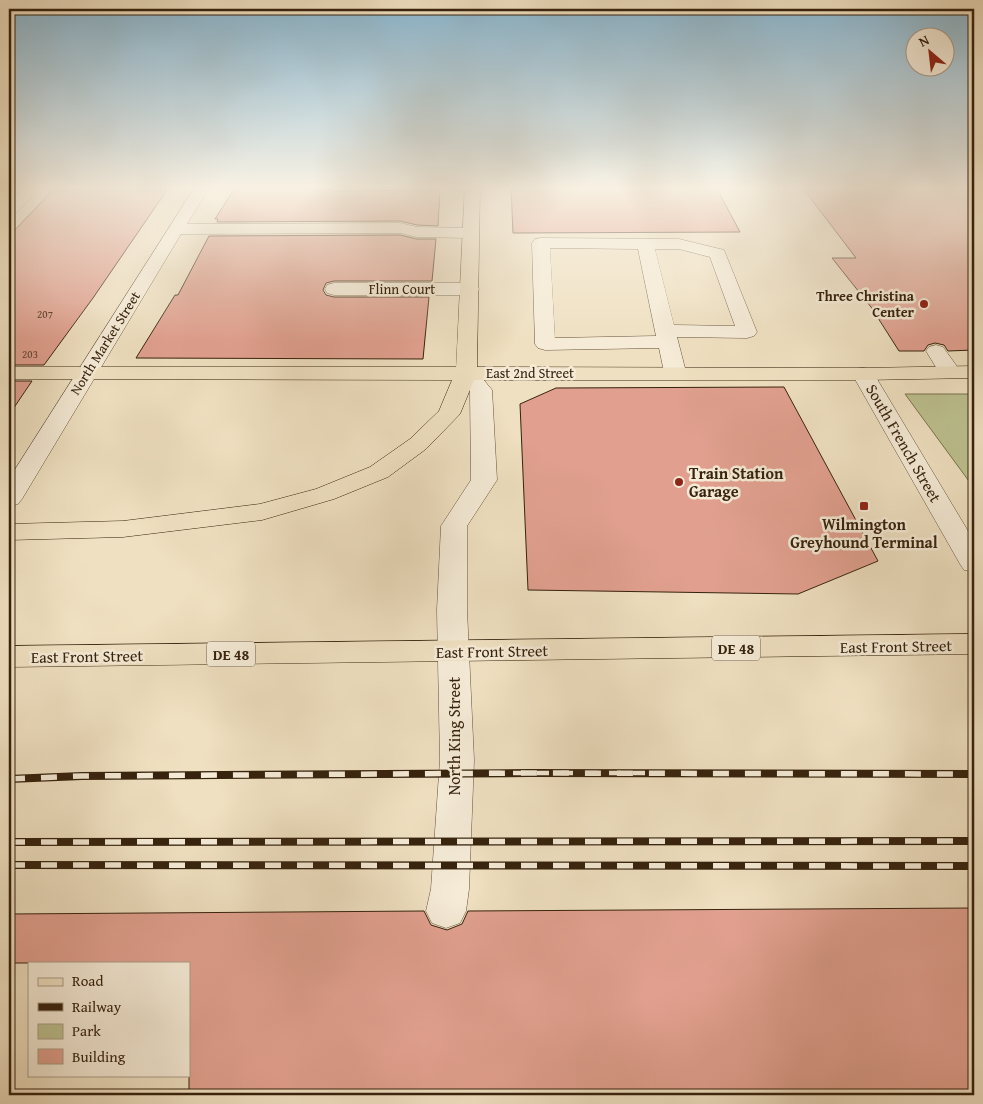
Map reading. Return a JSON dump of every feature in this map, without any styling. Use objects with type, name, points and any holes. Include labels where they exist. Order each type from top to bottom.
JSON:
[{"type":"main road","points":[[9,532],[123,529],[262,512],[325,494],[379,472],[418,444],[449,414],[466,373],[471,239]]},
{"type":"main road","name":"East 2nd Street","points":[[9,373],[675,372],[863,374],[974,372]]},
{"type":"main road","name":"East Front Street","points":[[9,657],[974,644]]},
{"type":"street","name":"North Market Street","points":[[10,496],[169,239]]},
{"type":"street","points":[[542,243],[645,244],[679,244],[718,254],[747,332],[545,344],[542,243]]},
{"type":"street","points":[[645,244],[675,372]]},
{"type":"street","name":"Flinn Court","points":[[334,289],[470,289]]},
{"type":"street","points":[[936,351],[950,372]]},
{"type":"street","name":"North King Street","points":[[446,911],[450,889],[457,760],[454,652],[454,526],[484,480],[481,390],[466,373]]},
{"type":"street","name":"South French Street","points":[[863,374],[974,564]]},
{"type":"green space","points":[[905,394],[974,394],[974,488]]},
{"type":"building","points":[[9,239],[134,239],[44,365],[9,365]]},
{"type":"building","points":[[208,239],[436,239],[432,281],[334,281],[326,283],[323,290],[326,295],[334,297],[429,297],[423,359],[136,358],[175,295],[178,295]]},
{"type":"building","name":"Three Christina Center","points":[[841,239],[974,239],[974,350],[948,351],[944,345],[935,343],[928,345],[924,351],[899,351],[871,307],[832,258],[856,258]]},
{"type":"building","points":[[9,381],[32,381],[9,415]]},
{"type":"building","name":"Train Station Garage","points":[[784,387],[878,561],[798,594],[528,590],[520,404],[556,388]]},
{"type":"building","points":[[974,908],[974,1095],[189,1095],[190,962],[9,963],[9,914],[424,911],[431,925],[447,930],[462,924],[468,911]]},
{"type":"railway","points":[[489,773],[529,773]]},
{"type":"railway","points":[[9,779],[82,776],[529,773]]},
{"type":"railway","points":[[529,773],[649,773]]},
{"type":"railway","points":[[529,773],[974,774]]},
{"type":"railway","points":[[9,842],[974,841]]},
{"type":"railway","points":[[9,865],[974,866]]},
{"type":"place","name":"Three Christina Center","points":[[924,304]]},
{"type":"place","name":"Train Station Garage","points":[[679,482]]},
{"type":"place","name":"Wilmington Greyhound Terminal","points":[[864,506]]}]
